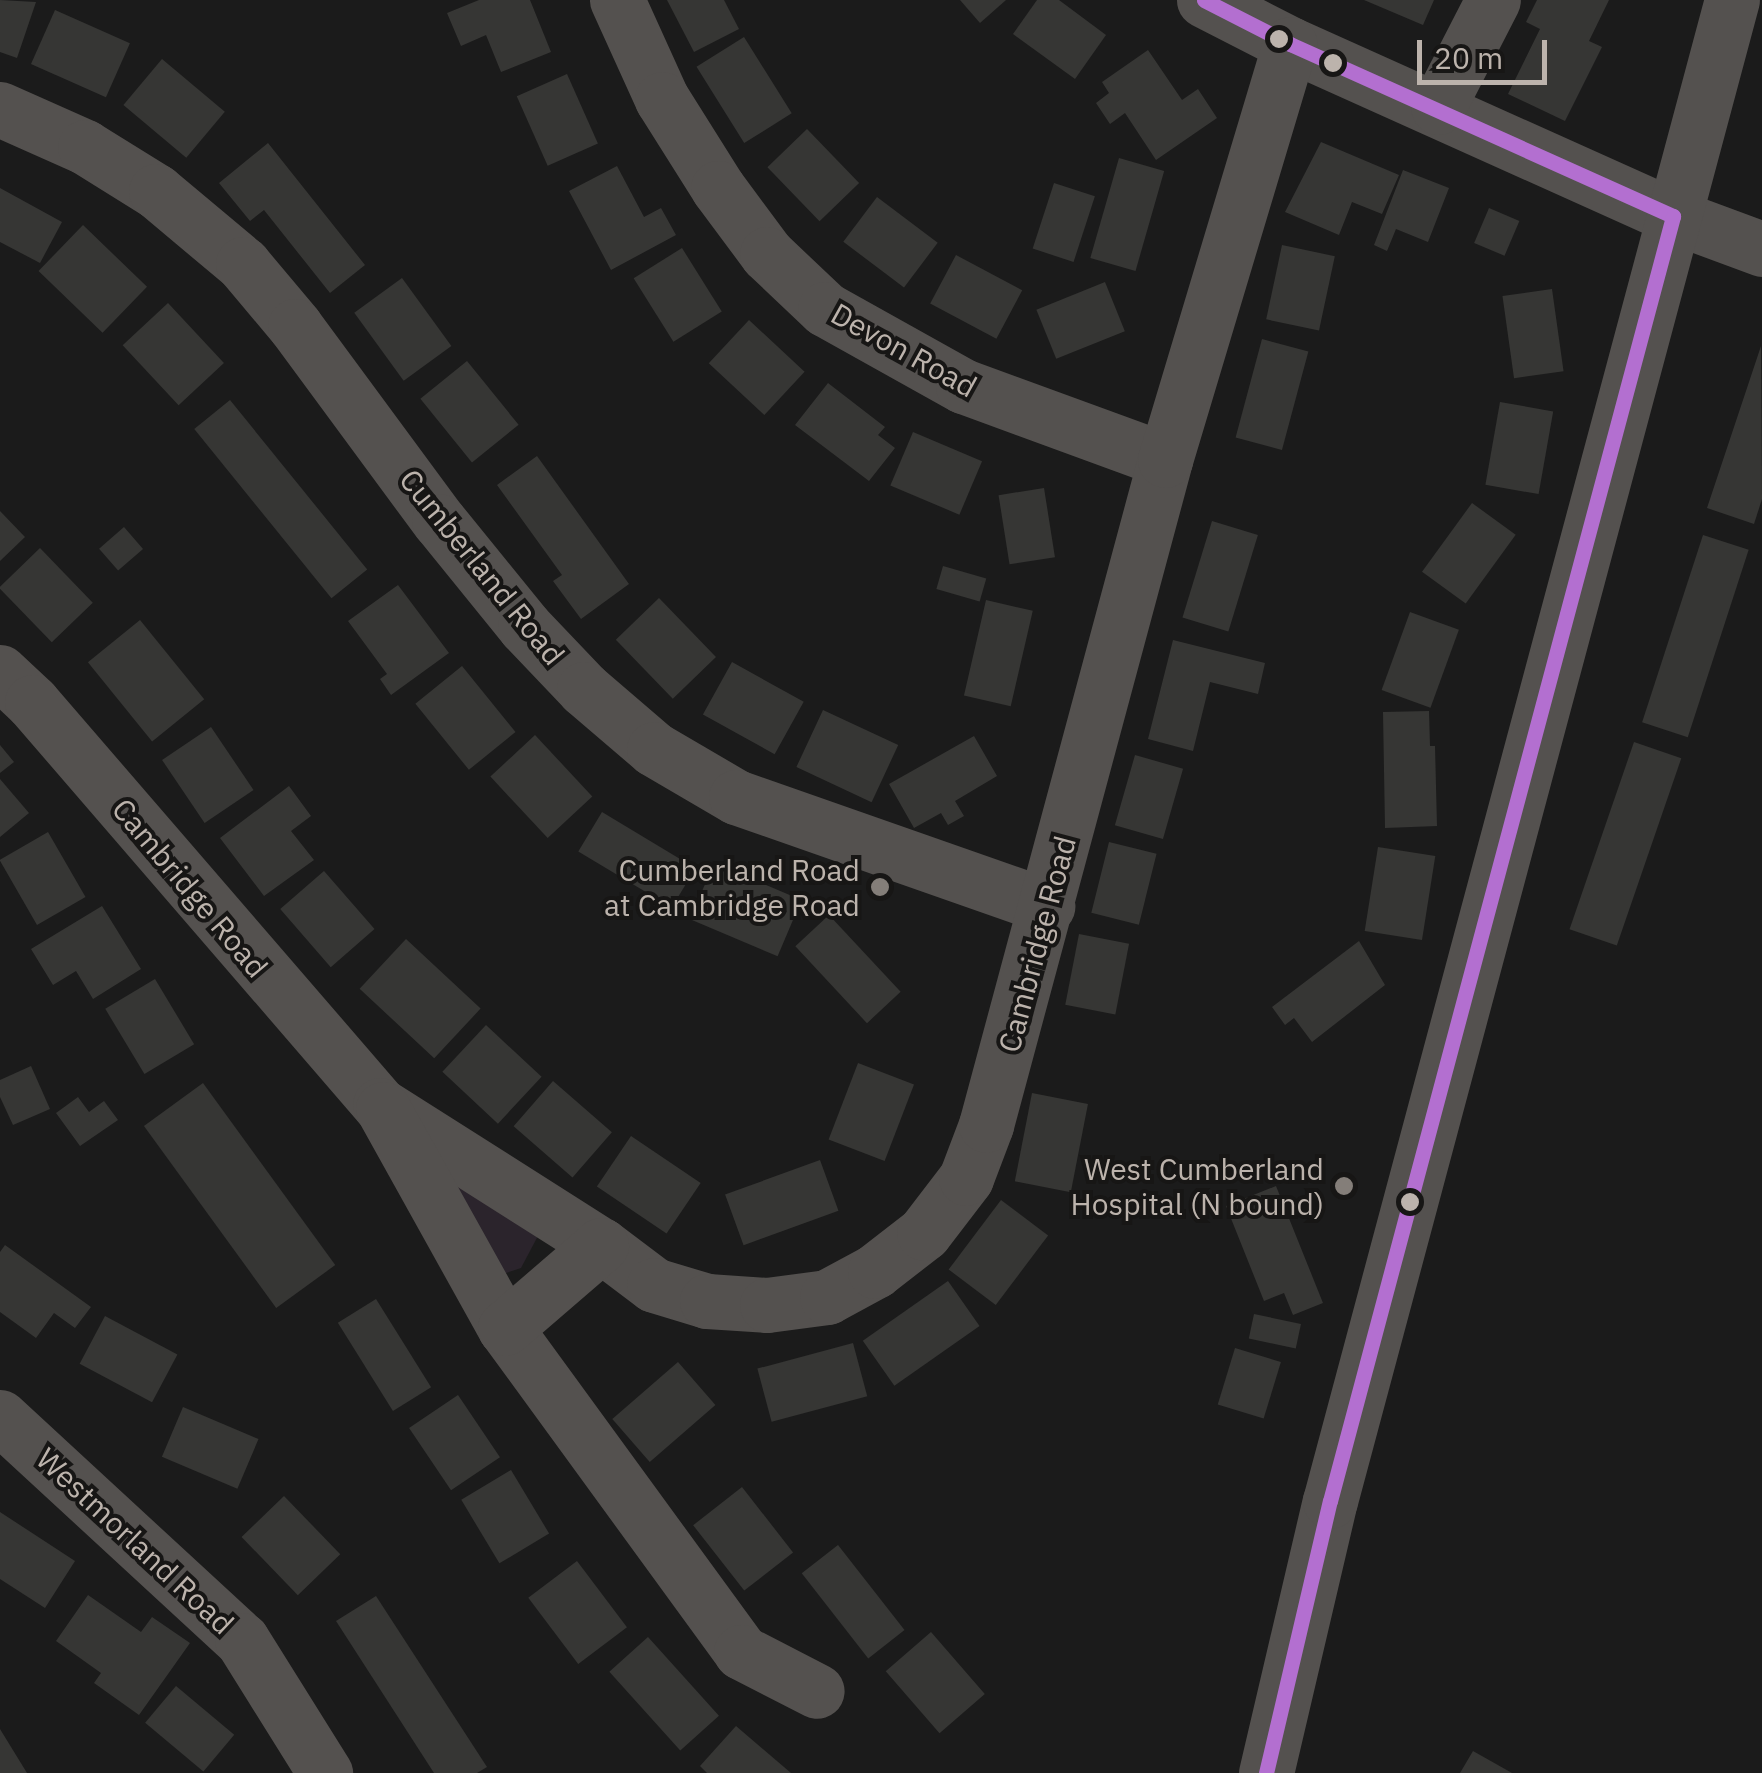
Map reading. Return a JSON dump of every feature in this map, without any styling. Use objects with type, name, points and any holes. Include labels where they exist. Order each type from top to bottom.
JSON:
[{"type":"street","name":"Devon Road","points":[[617,0],[662,100],[718,188],[766,254],[825,309],[962,386],[1164,460]]},
{"type":"street","points":[[1204,0],[1290,44],[1438,107],[1673,216],[1762,249]]},
{"type":"street","points":[[1438,107],[1493,0]]},
{"type":"street","points":[[1266,1773],[1330,1501],[1732,0]]},
{"type":"street","name":"Cambridge Road","points":[[380,1105],[601,1245],[654,1285],[707,1301],[767,1306],[827,1297],[875,1271],[924,1233],[966,1178],[1003,1071],[1164,460],[1290,44]]},
{"type":"street","name":"Cumberland Road","points":[[0,109],[86,147],[156,191],[242,264],[525,627],[584,689],[654,750],[736,798],[1048,906]]},
{"type":"street","name":"Cambridge Road","points":[[0,672],[32,702],[380,1105],[506,1328],[741,1652],[817,1691]]},
{"type":"street","points":[[506,1328],[601,1245]]},
{"type":"street","name":"Westmorland Road","points":[[0,1417],[242,1640],[325,1773]]},
{"type":"shaded area","points":[[429,1157],[539,1234],[521,1268],[497,1276]]},
{"type":"building","points":[[0,0],[36,2],[17,58],[0,52]]},
{"type":"building","points":[[479,0],[530,0],[551,52],[501,72],[486,35],[461,46],[447,13]]},
{"type":"building","points":[[667,0],[724,0],[739,29],[694,52]]},
{"type":"building","points":[[960,0],[1006,0],[980,23]]},
{"type":"building","points":[[1037,0],[1059,0],[1106,35],[1075,79],[1013,34]]},
{"type":"building","points":[[1364,0],[1434,0],[1423,25]]},
{"type":"building","points":[[1537,0],[1609,0],[1589,41],[1602,47],[1565,121],[1508,94],[1540,29],[1526,22]]},
{"type":"building","points":[[55,10],[130,43],[106,97],[31,64]]},
{"type":"building","points":[[744,37],[792,113],[744,143],[697,67]]},
{"type":"building","points":[[1148,50],[1182,100],[1198,89],[1217,118],[1156,160],[1125,113],[1110,124],[1096,103],[1109,93],[1102,82]]},
{"type":"building","points":[[162,59],[225,112],[186,158],[123,105]]},
{"type":"building","points":[[567,74],[598,143],[548,166],[517,96]]},
{"type":"building","points":[[807,129],[859,183],[820,221],[767,167]]},
{"type":"building","points":[[1321,142],[1399,175],[1382,214],[1352,202],[1339,235],[1285,212]]},
{"type":"building","points":[[268,143],[365,265],[330,293],[264,210],[250,221],[219,183]]},
{"type":"building","points":[[1119,158],[1164,171],[1136,271],[1090,258]]},
{"type":"building","points":[[617,166],[644,217],[661,208],[676,235],[611,270],[569,191]]},
{"type":"building","points":[[1403,170],[1449,188],[1428,242],[1396,229],[1387,251],[1374,245]]},
{"type":"building","points":[[1054,183],[1095,196],[1074,262],[1033,249]]},
{"type":"building","points":[[0,188],[62,222],[40,263],[0,242]]},
{"type":"building","points":[[877,197],[938,243],[904,287],[843,242]]},
{"type":"building","points":[[1489,208],[1519,221],[1505,256],[1474,243]]},
{"type":"building","points":[[83,225],[147,287],[103,333],[39,271]]},
{"type":"building","points":[[1282,245],[1335,256],[1319,331],[1266,319]]},
{"type":"building","points":[[682,248],[722,312],[673,342],[634,278]]},
{"type":"building","points":[[956,255],[1022,290],[996,339],[930,304]]},
{"type":"building","points":[[402,278],[451,346],[404,381],[354,313]]},
{"type":"building","points":[[1105,282],[1125,331],[1056,359],[1036,310]]},
{"type":"building","points":[[1552,289],[1564,371],[1514,378],[1502,296]]},
{"type":"building","points":[[168,303],[224,363],[179,405],[123,345]]},
{"type":"building","points":[[749,320],[805,372],[764,415],[709,363]]},
{"type":"building","points":[[1262,339],[1308,351],[1282,450],[1236,438]]},
{"type":"building","points":[[1761,346],[1762,499],[1754,524],[1707,508]]},
{"type":"building","points":[[467,361],[519,425],[472,462],[420,399]]},
{"type":"building","points":[[828,383],[885,427],[878,435],[895,448],[869,481],[795,425]]},
{"type":"building","points":[[230,400],[367,569],[331,598],[194,429]]},
{"type":"building","points":[[1500,402],[1553,411],[1539,494],[1485,485]]},
{"type":"building","points":[[913,432],[982,461],[959,515],[890,485]]},
{"type":"building","points":[[537,456],[629,584],[581,619],[553,581],[562,575],[497,485]]},
{"type":"building","points":[[1044,488],[1055,557],[1010,564],[999,495]]},
{"type":"building","points":[[1472,503],[1516,535],[1466,604],[1422,572]]},
{"type":"building","points":[[0,511],[25,537],[0,561]]},
{"type":"building","points":[[1212,521],[1258,535],[1228,632],[1182,618]]},
{"type":"building","points":[[124,527],[143,549],[118,571],[99,549]]},
{"type":"building","points":[[1703,535],[1749,550],[1688,737],[1642,722]]},
{"type":"building","points":[[40,548],[93,603],[52,642],[0,589]]},
{"type":"building","points":[[943,566],[986,578],[980,601],[936,589]]},
{"type":"building","points":[[398,585],[449,653],[391,695],[380,679],[387,674],[348,621]]},
{"type":"building","points":[[659,598],[716,657],[673,699],[616,640]]},
{"type":"building","points":[[986,600],[1033,611],[1011,706],[964,695]]},
{"type":"building","points":[[1410,612],[1459,630],[1430,708],[1382,690]]},
{"type":"building","points":[[140,620],[204,699],[152,741],[88,662]]},
{"type":"building","points":[[1173,640],[1265,663],[1258,694],[1210,682],[1193,751],[1148,739]]},
{"type":"building","points":[[732,662],[804,702],[775,754],[703,714]]},
{"type":"building","points":[[462,666],[515,732],[469,770],[415,704]]},
{"type":"building","points":[[823,710],[898,745],[872,802],[796,767]]},
{"type":"building","points":[[1429,711],[1430,746],[1435,746],[1437,826],[1385,828],[1383,712]]},
{"type":"building","points":[[211,727],[253,790],[205,823],[162,760]]},
{"type":"building","points":[[535,735],[592,796],[548,838],[490,777]]},
{"type":"building","points":[[974,736],[997,776],[955,801],[964,816],[948,825],[941,813],[914,828],[889,784]]},
{"type":"building","points":[[1634,742],[1681,758],[1617,945],[1570,929]]},
{"type":"building","points":[[0,745],[14,762],[0,773]]},
{"type":"building","points":[[1135,755],[1183,769],[1163,839],[1115,825]]},
{"type":"building","points":[[0,779],[29,813],[0,837]]},
{"type":"building","points":[[289,786],[311,816],[291,831],[314,860],[264,896],[220,838]]},
{"type":"building","points":[[602,812],[695,868],[672,908],[578,851]]},
{"type":"building","points":[[48,832],[86,897],[37,925],[0,860]]},
{"type":"building","points":[[1109,842],[1157,854],[1139,925],[1091,913]]},
{"type":"building","points":[[1378,847],[1435,856],[1422,940],[1365,931]]},
{"type":"building","points":[[714,863],[801,900],[778,956],[690,919]]},
{"type":"building","points":[[324,871],[375,929],[331,967],[280,909]]},
{"type":"building","points":[[102,906],[141,969],[93,999],[76,971],[53,985],[31,949]]},
{"type":"building","points":[[829,915],[901,992],[867,1023],[795,946]]},
{"type":"building","points":[[1079,934],[1129,944],[1115,1014],[1065,1005]]},
{"type":"building","points":[[406,939],[481,1009],[434,1058],[360,989]]},
{"type":"building","points":[[1359,941],[1385,985],[1312,1042],[1294,1018],[1285,1025],[1272,1007]]},
{"type":"building","points":[[155,979],[194,1044],[144,1074],[105,1009]]},
{"type":"building","points":[[486,1025],[542,1077],[498,1124],[442,1072]]},
{"type":"building","points":[[858,1063],[914,1085],[885,1161],[829,1140]]},
{"type":"building","points":[[31,1066],[50,1109],[13,1125],[0,1097],[0,1080]]},
{"type":"building","points":[[553,1081],[612,1132],[573,1177],[514,1126]]},
{"type":"building","points":[[203,1083],[335,1265],[276,1308],[144,1126]]},
{"type":"building","points":[[1032,1093],[1088,1104],[1071,1192],[1015,1181]]},
{"type":"building","points":[[78,1097],[89,1112],[104,1101],[118,1120],[80,1146],[56,1113]]},
{"type":"building","points":[[631,1136],[701,1183],[667,1234],[597,1187]]},
{"type":"building","points":[[820,1160],[838,1211],[744,1245],[725,1195]]},
{"type":"building","points":[[1276,1186],[1323,1303],[1293,1315],[1284,1293],[1264,1301],[1226,1206]]},
{"type":"building","points":[[1001,1200],[1048,1236],[996,1305],[949,1269]]},
{"type":"building","points":[[5,1245],[91,1307],[75,1328],[54,1313],[36,1338],[0,1312],[0,1252]]},
{"type":"building","points":[[948,1281],[980,1326],[894,1386],[863,1341]]},
{"type":"building","points":[[376,1299],[431,1387],[393,1411],[338,1323]]},
{"type":"building","points":[[1254,1314],[1301,1324],[1296,1348],[1249,1338]]},
{"type":"building","points":[[105,1316],[177,1354],[152,1402],[80,1364]]},
{"type":"building","points":[[853,1343],[867,1396],[772,1422],[757,1369]]},
{"type":"building","points":[[1235,1348],[1281,1362],[1264,1418],[1218,1404]]},
{"type":"building","points":[[678,1362],[715,1405],[650,1462],[612,1419]]},
{"type":"building","points":[[458,1395],[500,1457],[451,1490],[409,1428]]},
{"type":"building","points":[[183,1407],[258,1439],[237,1489],[162,1457]]},
{"type":"building","points":[[511,1470],[549,1533],[499,1563],[461,1500]]},
{"type":"building","points":[[742,1487],[793,1552],[744,1591],[693,1525]]},
{"type":"building","points":[[284,1496],[340,1554],[298,1595],[242,1537]]},
{"type":"building","points":[[0,1512],[75,1561],[45,1608],[0,1579]]},
{"type":"building","points":[[838,1545],[904,1630],[868,1658],[802,1573]]},
{"type":"building","points":[[577,1561],[627,1627],[578,1664],[528,1598]]},
{"type":"building","points":[[88,1595],[141,1632],[152,1617],[190,1643],[139,1715],[94,1683],[101,1673],[56,1641]]},
{"type":"building","points":[[376,1596],[487,1767],[477,1773],[434,1773],[336,1621]]},
{"type":"building","points":[[931,1632],[985,1694],[940,1733],[886,1671]]},
{"type":"building","points":[[648,1637],[719,1716],[680,1751],[609,1672]]},
{"type":"building","points":[[176,1686],[234,1735],[203,1772],[145,1723]]},
{"type":"building","points":[[736,1726],[791,1773],[707,1773],[700,1766]]},
{"type":"building","points":[[0,1729],[27,1773],[0,1773]]},
{"type":"building","points":[[1473,1751],[1512,1773],[1460,1773]]},
{"type":"transit line","points":[[1204,0],[1290,44],[1673,216]]},
{"type":"transit line","points":[[1266,1773],[1330,1501],[1673,216]]},
{"type":"place","name":"Cumberland Road at Cambridge Road","points":[[880,887]]},
{"type":"place","name":"West Cumberland Hospital (N bound)","points":[[1344,1186]]}]
